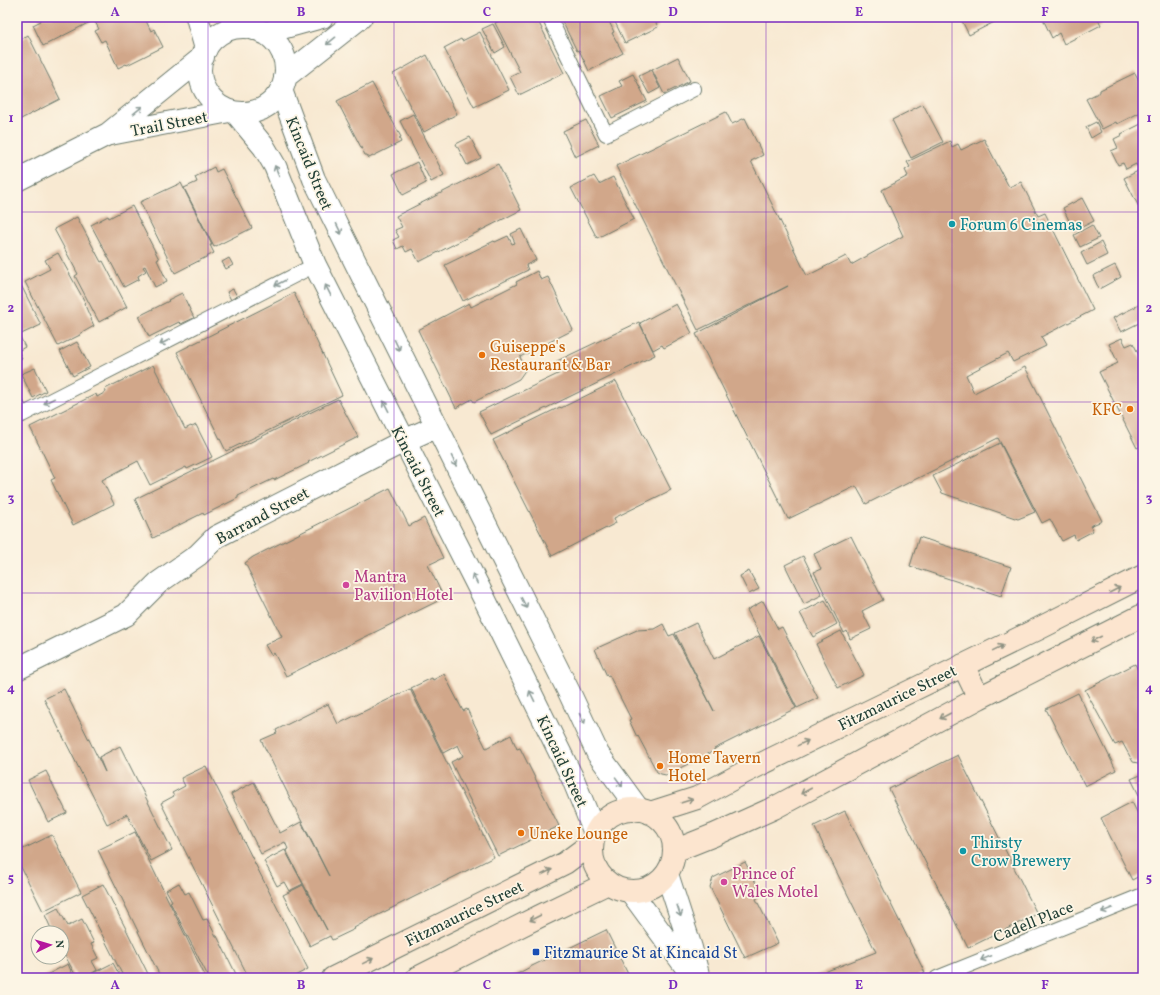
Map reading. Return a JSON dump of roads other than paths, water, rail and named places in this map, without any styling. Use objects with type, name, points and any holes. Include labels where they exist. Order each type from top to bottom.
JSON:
[{"type":"main road","name":"Fitzmaurice Street","points":[[645,811],[698,798],[744,772],[1143,576]]},
{"type":"main road","points":[[674,851],[774,808],[979,698],[1143,615]]},
{"type":"main road","points":[[963,665],[979,698]]},
{"type":"main road","points":[[628,809],[645,811],[660,819],[668,828],[674,851],[672,863],[666,874],[657,884],[644,890],[631,892],[619,889],[608,883],[594,866],[592,854],[594,838],[601,825],[608,817],[628,809]]},
{"type":"main road","name":"Fitzmaurice Street","points":[[333,978],[558,867],[565,863],[594,838]]},
{"type":"main road","points":[[416,978],[608,883]]},
{"type":"street","points":[[197,17],[204,53]]},
{"type":"street","points":[[322,17],[240,28],[226,31],[215,38],[204,53],[200,70],[202,83],[208,95],[218,105],[233,112],[250,113],[262,109],[273,101],[283,84],[361,17]]},
{"type":"street","points":[[254,26],[274,41],[282,52],[286,64],[283,84]]},
{"type":"street","name":"Trail Street","points":[[17,180],[108,134],[204,53]]},
{"type":"street","name":"Kincaid Street","points":[[283,84],[314,179],[570,694],[598,754],[645,811]]},
{"type":"street","name":"Trail Street","points":[[108,134],[233,112]]},
{"type":"street","name":"Kincaid Street","points":[[233,112],[264,147],[275,166],[315,265],[482,593],[572,779],[594,838]]},
{"type":"street","name":"Barrand Street","points":[[17,669],[126,615],[158,583],[198,555],[216,537],[404,441],[437,426]]},
{"type":"street","points":[[666,874],[691,948],[699,978]]},
{"type":"street","points":[[631,892],[694,978]]},
{"type":"lane","points":[[549,17],[606,134],[694,89]]},
{"type":"lane","points":[[17,405],[22,415],[315,265]]},
{"type":"lane","name":"Cadell Place","points":[[937,978],[1143,895]]},
{"type":"place","name":"Forum 6 Cinemas","points":[[952,224]]},
{"type":"place","name":"Guiseppe's Restaurant & Bar","points":[[482,355]]},
{"type":"place","name":"KFC","points":[[1130,409]]},
{"type":"place","name":"Mantra Pavilion Hotel","points":[[346,585]]},
{"type":"place","name":"Home Tavern Hotel","points":[[660,766]]},
{"type":"place","name":"Uneke Lounge","points":[[521,833]]},
{"type":"place","name":"Thirsty Crow Brewery","points":[[963,851]]},
{"type":"place","name":"Prince of Wales Motel","points":[[724,882]]},
{"type":"place","name":"Fitzmaurice St at Kincaid St","points":[[536,952]]}]
